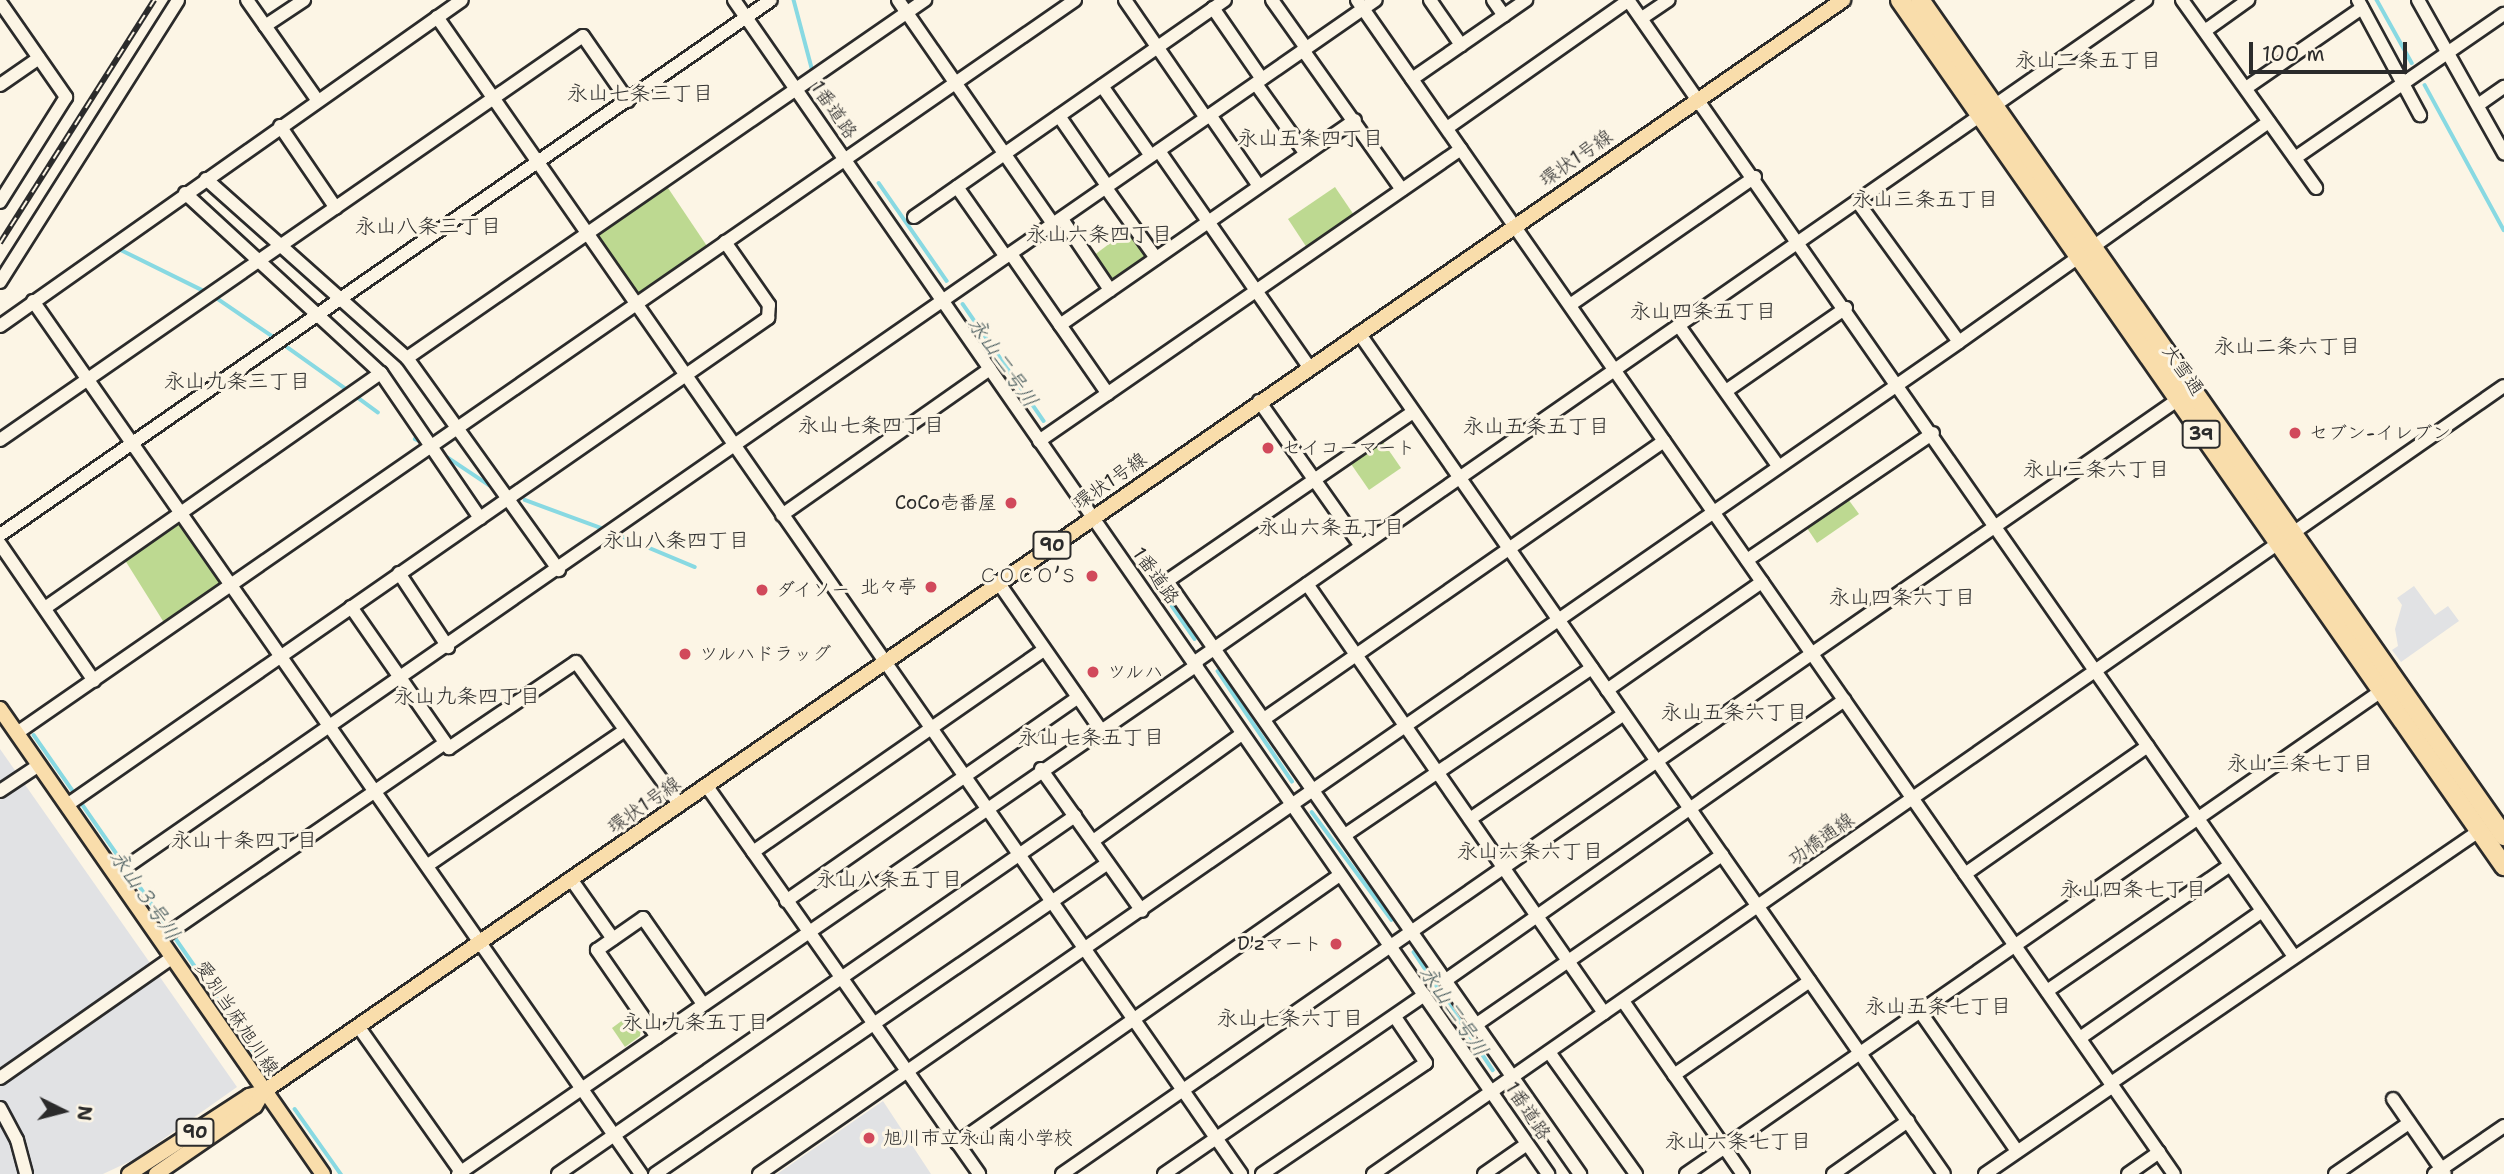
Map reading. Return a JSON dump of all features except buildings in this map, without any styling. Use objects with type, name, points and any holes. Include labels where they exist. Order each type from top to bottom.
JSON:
[{"type":"highway","name":"大雪通","points":[[1900,0],[1989,110]]},
{"type":"highway","name":"大雪通","points":[[1920,0],[1989,110],[2285,540],[2389,685],[2504,836]]},
{"type":"highway","name":"大雪通","points":[[2389,685],[2479,831],[2504,866]]},
{"type":"main road","name":"環状1号線","points":[[129,1174],[249,1096],[263,1092],[1696,97],[1843,0]]},
{"type":"main road","name":"愛別当麻旭川線","points":[[0,709],[39,765],[74,800],[168,934],[173,957],[263,1092],[323,1174]]},
{"type":"main road","name":"環状1号線","points":[[156,1174],[255,1106],[263,1092]]},
{"type":"street","points":[[0,282],[178,0]]},
{"type":"street","points":[[247,0],[318,101]]},
{"type":"street","points":[[265,26],[304,0]]},
{"type":"street","points":[[0,326],[462,0]]},
{"type":"street","name":"1番道路","points":[[734,0],[801,85],[845,159],[1091,518],[1196,663],[1242,734],[1548,1174]]},
{"type":"street","points":[[0,535],[771,0]]},
{"type":"street","points":[[898,0],[1004,154],[1110,290]]},
{"type":"street","points":[[407,358],[925,0]]},
{"type":"street","points":[[17,733],[954,81],[1075,0]]},
{"type":"street","points":[[1125,0],[1259,186]]},
{"type":"street","points":[[914,217],[1225,0]]},
{"type":"street","points":[[1272,0],[1402,190]]},
{"type":"street","points":[[123,870],[944,302],[1305,49],[1360,4],[1376,0]]},
{"type":"street","points":[[1430,0],[1461,45]]},
{"type":"street","points":[[1493,0],[1504,16]]},
{"type":"street","points":[[1412,79],[1526,0]]},
{"type":"street","points":[[1447,128],[1628,0],[1755,177],[2293,955]]},
{"type":"street","points":[[1642,18],[1669,0]]},
{"type":"street","points":[[358,1026],[459,1173],[2146,0]]},
{"type":"street","points":[[2182,0],[2206,30],[2316,188]]},
{"type":"street","points":[[2206,30],[2248,0]]},
{"type":"street","points":[[2418,0],[2504,153]]},
{"type":"street","points":[[0,2],[66,97],[0,202]]},
{"type":"street","points":[[1360,4],[2174,1174]]},
{"type":"street","points":[[2246,88],[2360,4],[2420,115]]},
{"type":"street","points":[[1213,8],[1306,154]]},
{"type":"street","points":[[2295,158],[2504,14]]},
{"type":"street","points":[[438,17],[684,376],[1241,1174]]},
{"type":"street","points":[[0,440],[583,36],[628,101]]},
{"type":"street","points":[[0,85],[39,58]]},
{"type":"street","points":[[1102,86],[1209,222],[1309,367]]},
{"type":"street","points":[[2477,105],[2504,87]]},
{"type":"street","points":[[1059,116],[1156,258]]},
{"type":"street","points":[[1060,325],[1355,120]]},
{"type":"street","points":[[759,1174],[1899,384],[2269,122]]},
{"type":"street","points":[[280,126],[336,208]]},
{"type":"street","points":[[1039,441],[1461,149]]},
{"type":"street","points":[[1570,305],[1755,177]]},
{"type":"street","points":[[206,179],[407,358],[456,430],[559,570]]},
{"type":"street","points":[[957,187],[1108,394]]},
{"type":"street","points":[[185,193],[381,373],[480,518]]},
{"type":"street","points":[[1857,201],[1959,342]]},
{"type":"street","points":[[74,800],[768,318],[769,304],[725,242]]},
{"type":"street","points":[[33,301],[184,514],[641,1174]]},
{"type":"street","points":[[1726,391],[1846,308]]},
{"type":"street","points":[[1679,326],[1778,466]]},
{"type":"street","points":[[1359,333],[1944,1174]]},
{"type":"street","points":[[782,515],[989,369]]},
{"type":"street","points":[[45,608],[184,514],[381,373]]},
{"type":"street","name":"功橋通線","points":[[1373,1174],[2504,386]]},
{"type":"street","points":[[1062,1174],[2184,395]]},
{"type":"street","points":[[1259,401],[1361,546]]},
{"type":"street","points":[[1413,412],[1167,580],[1580,1174]]},
{"type":"street","points":[[1747,561],[1933,433]]},
{"type":"street","points":[[1264,719],[1664,441]]},
{"type":"street","points":[[0,544],[94,681]]},
{"type":"street","points":[[399,573],[448,647]]},
{"type":"street","points":[[998,582],[1100,729]]},
{"type":"street","points":[[1607,690],[1762,582]]},
{"type":"street","points":[[1307,584],[1604,1013]]},
{"type":"street","points":[[351,607],[449,748],[576,662],[679,804]]},
{"type":"street","points":[[753,852],[1044,650]]},
{"type":"street","points":[[1345,835],[1592,668]]},
{"type":"street","points":[[1686,1174],[2389,685]]},
{"type":"street","points":[[786,901],[1078,697]]},
{"type":"street","points":[[1446,980],[1845,700]]},
{"type":"street","points":[[1470,819],[1624,714]]},
{"type":"street","points":[[428,865],[624,731]]},
{"type":"street","points":[[1093,841],[1242,734]]},
{"type":"street","points":[[168,934],[445,743]]},
{"type":"street","points":[[1965,874],[2148,746]]},
{"type":"street","points":[[0,791],[39,765]]},
{"type":"street","points":[[1041,769],[1142,911]]},
{"type":"street","points":[[706,785],[979,1174]]},
{"type":"street","points":[[558,1174],[1075,816]]},
{"type":"street","points":[[1986,1174],[2293,955],[2479,831]]},
{"type":"street","points":[[1477,1024],[1722,855]]},
{"type":"street","points":[[655,1174],[1108,863]]},
{"type":"street","points":[[2047,991],[2230,865]]},
{"type":"street","points":[[957,1143],[1340,875]]},
{"type":"street","points":[[571,879],[613,939]]},
{"type":"street","points":[[2080,1038],[2262,911]]},
{"type":"street","points":[[657,1037],[597,950],[643,918],[703,1004]]},
{"type":"street","points":[[0,1078],[173,957]]},
{"type":"street","points":[[1674,1075],[1810,981]]},
{"type":"street","points":[[1164,1174],[1424,995]]},
{"type":"street","points":[[1623,1001],[1744,1174]]},
{"type":"street","points":[[1919,1010],[2017,1151]]},
{"type":"street","points":[[1262,1174],[1426,1063],[1395,1017]]},
{"type":"street","points":[[1549,1052],[1636,1174]]},
{"type":"street","points":[[2393,1099],[2440,1172],[2504,1126]]},
{"type":"street","points":[[0,1108],[17,1140],[26,1174]]},
{"type":"street","points":[[1833,1174],[1908,1121]]},
{"type":"street","points":[[2335,1174],[2409,1123]]},
{"type":"street","points":[[1485,1174],[1527,1144]]},
{"type":"street","points":[[2128,1174],[2159,1152]]},
{"type":"shaded area","points":[[2414,586],[2435,615],[2448,606],[2459,621],[2401,662],[2392,650],[2398,646],[2395,629],[2402,605],[2397,598]]},
{"type":"shaded area","points":[[0,749],[237,1087],[135,1159],[103,1174],[0,1174]]},
{"type":"shaded area","name":"旭川市立永山南小学校","points":[[883,1101],[931,1174],[777,1174]]},
{"type":"green space","points":[[664,182],[711,252],[635,305],[586,234]]},
{"type":"green space","points":[[1335,187],[1358,221],[1311,254],[1288,219]]},
{"type":"green space","points":[[1133,226],[1156,258],[1110,290],[1089,259]]},
{"type":"green space","points":[[1381,439],[1401,468],[1369,490],[1349,461]]},
{"type":"green space","points":[[1848,499],[1859,514],[1817,543],[1807,528]]},
{"type":"green space","points":[[184,515],[231,585],[168,629],[123,557]]},
{"type":"green space","points":[[631,1014],[641,1027],[640,1036],[625,1047],[612,1028]]},
{"type":"waterway","name":"永山二号川","points":[[794,0],[813,72]]},
{"type":"waterway","points":[[2377,0],[2412,63]]},
{"type":"waterway","name":"永山二号川","points":[[815,79],[824,95]]},
{"type":"waterway","points":[[2425,85],[2504,230]]},
{"type":"waterway","name":"永山二号川","points":[[879,183],[947,281]]},
{"type":"waterway","points":[[119,249],[202,290]]},
{"type":"waterway","points":[[215,297],[272,336]]},
{"type":"waterway","name":"永山二号川","points":[[963,304],[1044,421]]},
{"type":"waterway","points":[[287,347],[345,388]]},
{"type":"waterway","points":[[357,397],[378,412]]},
{"type":"waterway","points":[[415,439],[422,442]]},
{"type":"waterway","points":[[441,453],[489,485]]},
{"type":"waterway","points":[[525,500],[604,529]]},
{"type":"waterway","points":[[621,536],[695,567]]},
{"type":"waterway","name":"永山二号川","points":[[1146,568],[1195,639]]},
{"type":"waterway","name":"永山二号川","points":[[1218,671],[1292,781]]},
{"type":"waterway","name":"永山３号川","points":[[34,735],[124,864]]},
{"type":"waterway","name":"永山二号川","points":[[1312,812],[1392,920]]},
{"type":"waterway","name":"永山３号川","points":[[129,871],[257,1056]]},
{"type":"waterway","name":"永山二号川","points":[[1414,952],[1493,1070]]},
{"type":"waterway","name":"永山３号川","points":[[295,1109],[341,1174]]},
{"type":"railway","points":[[0,243],[154,0]]},
{"type":"place","name":"セブン-イレブン","points":[[2295,433]]},
{"type":"place","name":"セイコーマート","points":[[1268,448]]},
{"type":"place","name":"CoCo壱番屋","points":[[1011,503]]},
{"type":"place","name":"ＣＯＣＯ’Ｓ","points":[[1092,576]]},
{"type":"place","name":"北々亭","points":[[931,587]]},
{"type":"place","name":"ダイソー","points":[[762,590]]},
{"type":"place","name":"ツルハドラッグ","points":[[685,654]]},
{"type":"place","name":"ツルハ","points":[[1093,672]]},
{"type":"place","name":"D'zマート","points":[[1336,944]]},
{"type":"place","name":"旭川市立永山南小学校","points":[[869,1138]]},
{"type":"district","name":"永山二条五丁目","points":[[2088,60]]},
{"type":"district","name":"永山七条三丁目","points":[[640,93]]},
{"type":"district","name":"永山五条四丁目","points":[[1310,138]]},
{"type":"district","name":"永山三条五丁目","points":[[1925,199]]},
{"type":"district","name":"永山八条三丁目","points":[[428,226]]},
{"type":"district","name":"永山六条四丁目","points":[[1099,234]]},
{"type":"district","name":"永山四条五丁目","points":[[1703,311]]},
{"type":"district","name":"永山二条六丁目","points":[[2287,346]]},
{"type":"district","name":"永山九条三丁目","points":[[237,381]]},
{"type":"district","name":"永山七条四丁目","points":[[871,425]]},
{"type":"district","name":"永山五条五丁目","points":[[1536,426]]},
{"type":"district","name":"永山三条六丁目","points":[[2096,469]]},
{"type":"district","name":"永山六条五丁目","points":[[1331,527]]},
{"type":"district","name":"永山八条四丁目","points":[[676,540]]},
{"type":"district","name":"永山四条六丁目","points":[[1902,597]]},
{"type":"district","name":"永山九条四丁目","points":[[467,696]]},
{"type":"district","name":"永山五条六丁目","points":[[1734,712]]},
{"type":"district","name":"永山七条五丁目","points":[[1091,737]]},
{"type":"district","name":"永山三条七丁目","points":[[2300,763]]},
{"type":"district","name":"永山十条四丁目","points":[[244,840]]},
{"type":"district","name":"永山六条六丁目","points":[[1530,851]]},
{"type":"district","name":"永山八条五丁目","points":[[889,879]]},
{"type":"district","name":"永山四条七丁目","points":[[2133,889]]},
{"type":"district","name":"永山五条七丁目","points":[[1938,1006]]},
{"type":"district","name":"永山七条六丁目","points":[[1290,1018]]},
{"type":"district","name":"永山九条五丁目","points":[[695,1022]]},
{"type":"district","name":"永山六条七丁目","points":[[1738,1141]]}]
